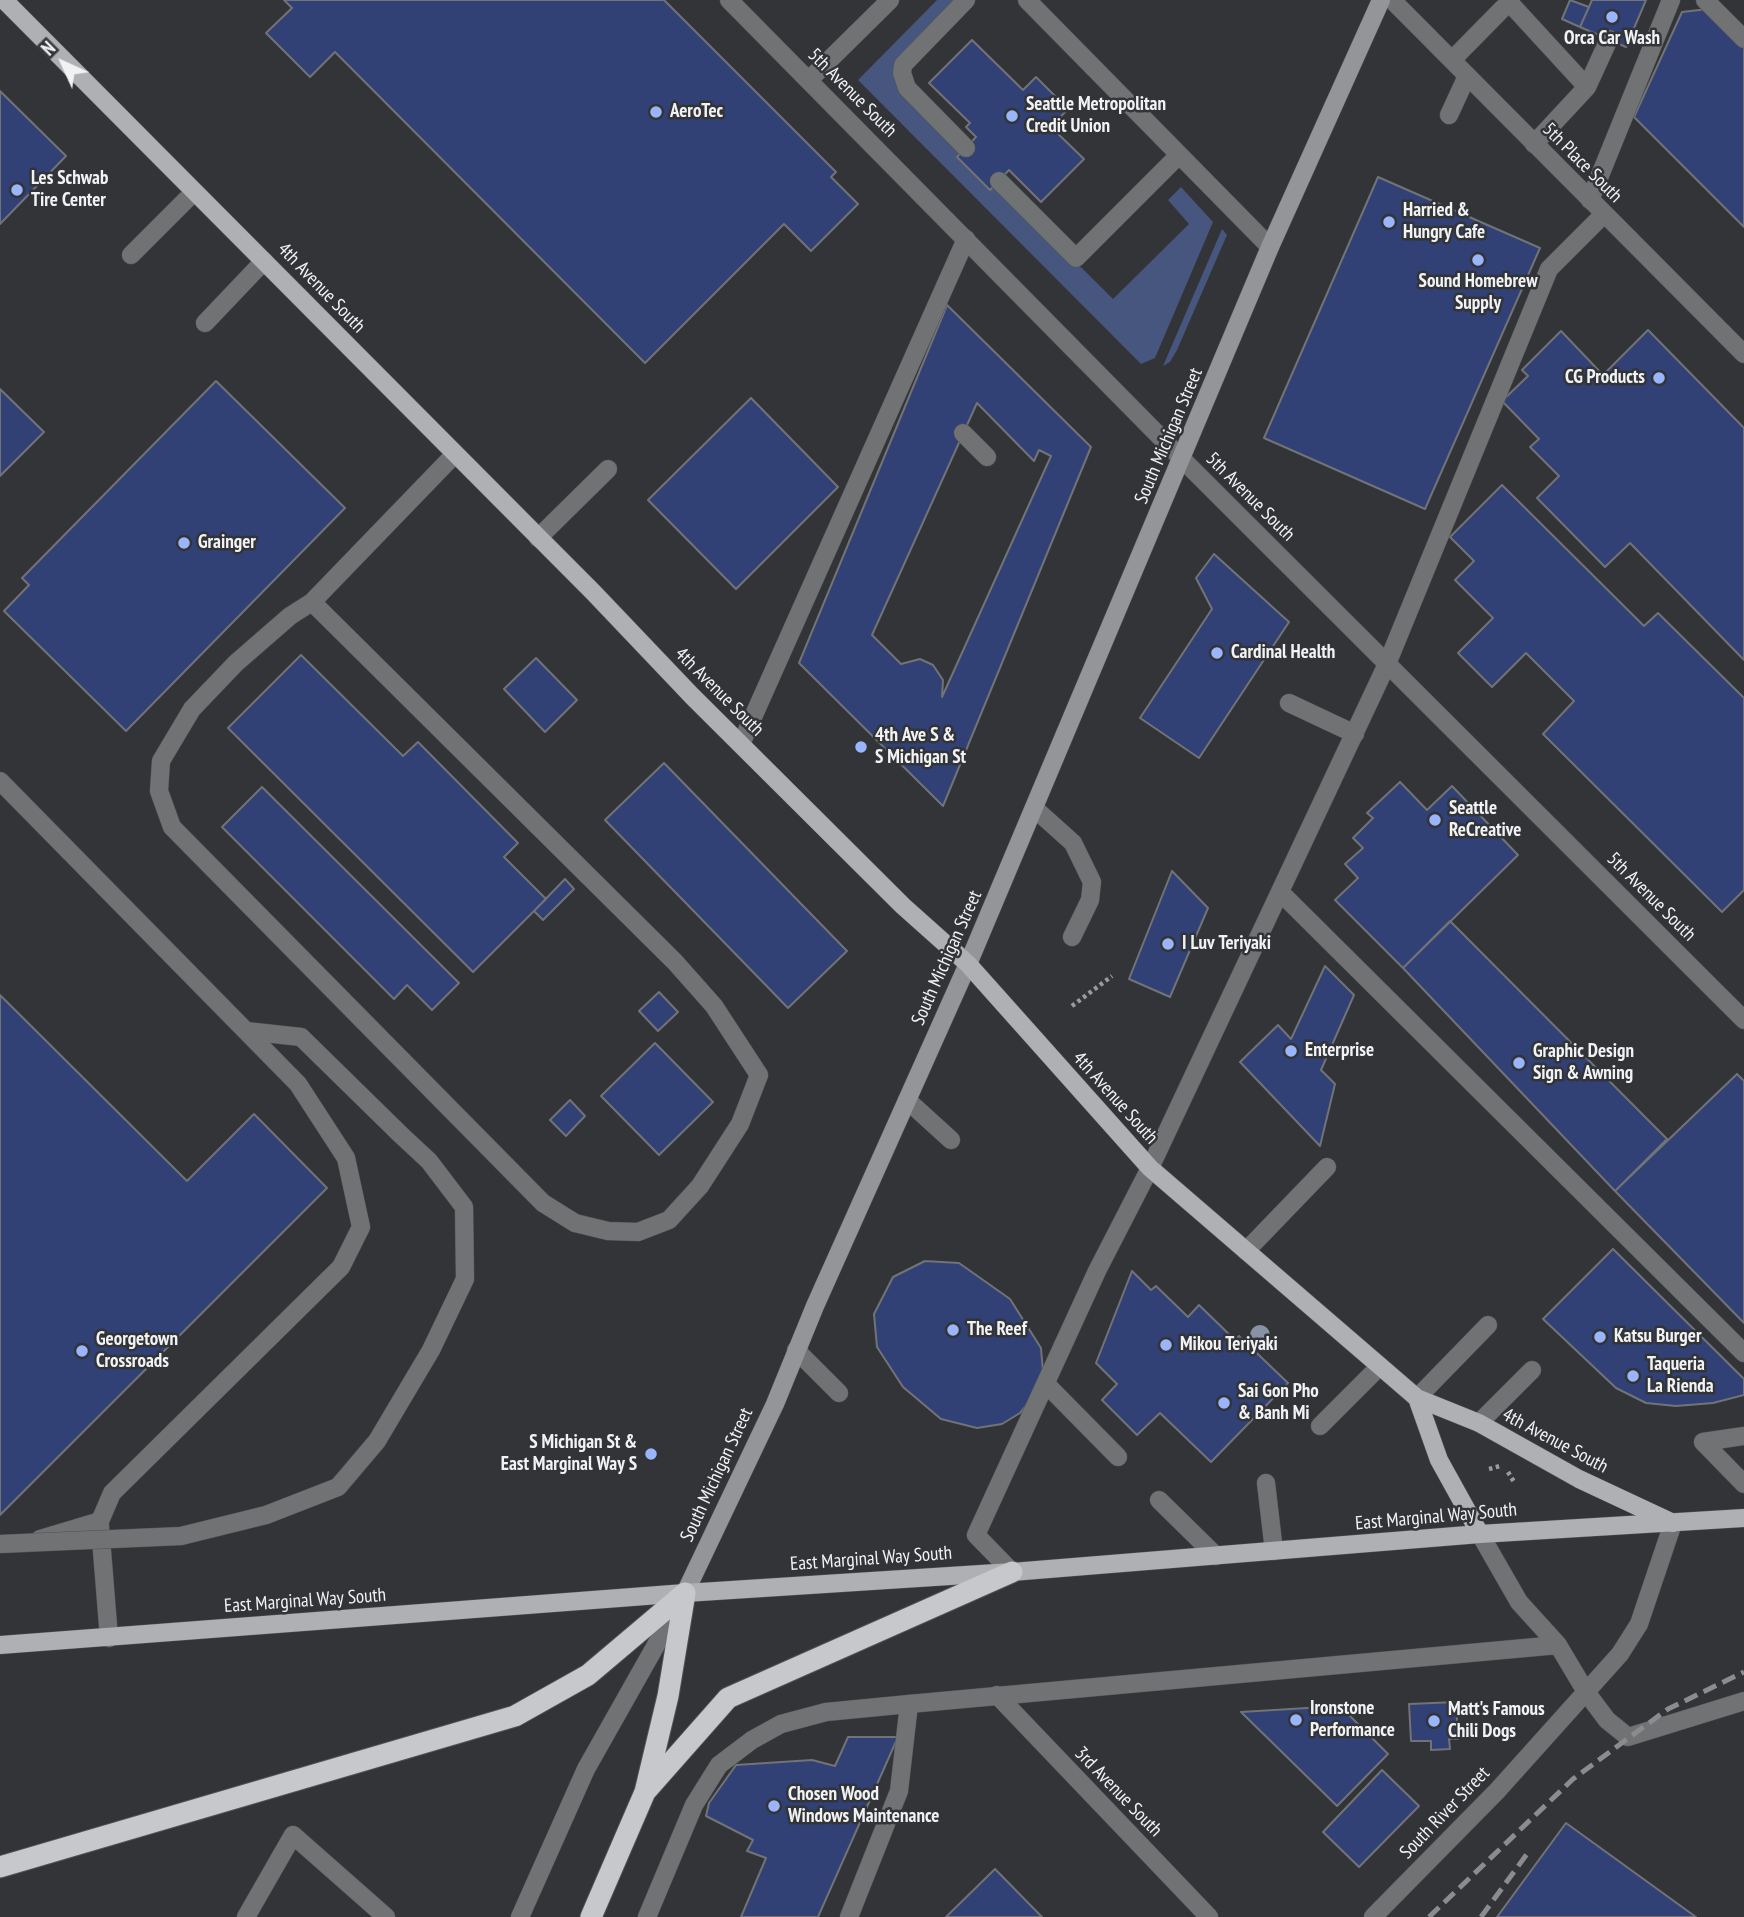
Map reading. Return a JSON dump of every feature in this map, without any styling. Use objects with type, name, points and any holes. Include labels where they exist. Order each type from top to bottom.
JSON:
[{"type":"highway","points":[[645,1792],[728,1698],[1012,1572]]},
{"type":"highway","points":[[591,1917],[645,1792],[668,1696],[685,1593]]},
{"type":"highway","points":[[0,1867],[515,1716],[588,1675],[685,1593]]},
{"type":"main road","name":"4th Avenue South","points":[[4,0],[741,744],[903,906],[968,964],[1150,1168],[1417,1398],[1479,1423],[1579,1479],[1673,1523]]},
{"type":"main road","name":"South Michigan Street","points":[[685,1593],[775,1404],[796,1350],[968,964],[1183,460],[1270,247],[1381,0]]},
{"type":"main road","name":"4th Avenue South","points":[[1417,1398],[1439,1460],[1480,1534]]},
{"type":"main road","name":"East Marginal Way South","points":[[0,1645],[685,1593],[1012,1572],[1480,1534],[1744,1518]]},
{"type":"street","name":"5th Avenue South","points":[[729,0],[1183,460],[1744,1020]]},
{"type":"street","points":[[809,80],[890,0]]},
{"type":"street","points":[[965,0],[904,65],[902,73],[907,88],[966,148]]},
{"type":"street","points":[[1027,0],[1270,247]]},
{"type":"street","name":"5th Place South","points":[[1392,0],[1744,354]]},
{"type":"street","points":[[1590,200],[1671,0]]},
{"type":"street","points":[[1705,0],[1744,38]]},
{"type":"street","points":[[1452,60],[1509,1],[1587,87]]},
{"type":"street","points":[[1534,144],[1587,87],[1609,39]]},
{"type":"street","points":[[1450,115],[1466,76]]},
{"type":"street","points":[[999,181],[1076,258],[1179,155]]},
{"type":"street","points":[[131,255],[194,192]]},
{"type":"street","points":[[1012,1572],[976,1535],[1097,1271],[1150,1168],[1387,664],[1549,269],[1604,214]]},
{"type":"street","points":[[741,744],[911,379],[966,239]]},
{"type":"street","points":[[205,323],[264,261]]},
{"type":"street","points":[[964,433],[987,457]]},
{"type":"street","points":[[312,602],[675,962],[714,1006],[759,1075],[740,1124],[700,1186],[669,1220],[638,1232],[608,1231],[575,1223],[543,1203],[172,827],[159,791],[161,761],[192,709],[236,663],[290,616],[312,602],[454,455]]},
{"type":"street","points":[[538,538],[608,469]]},
{"type":"street","points":[[1289,703],[1355,734]]},
{"type":"street","points":[[0,781],[298,1084],[346,1158],[361,1227],[341,1266],[112,1493],[100,1521],[109,1638]]},
{"type":"street","points":[[1034,808],[1073,843],[1093,883],[1090,900],[1072,937]]},
{"type":"street","points":[[1280,892],[1744,1353]]},
{"type":"street","points":[[0,1547],[181,1536],[265,1515],[338,1487],[376,1441],[431,1350],[465,1279],[464,1207],[429,1161],[301,1037],[246,1031]]},
{"type":"street","points":[[907,1100],[951,1140]]},
{"type":"street","points":[[1246,1251],[1327,1167]]},
{"type":"street","points":[[1417,1398],[1488,1325]]},
{"type":"street","points":[[796,1350],[839,1393]]},
{"type":"street","points":[[1320,1426],[1380,1366]]},
{"type":"street","points":[[1479,1423],[1532,1370]]},
{"type":"street","points":[[1046,1384],[1118,1457]]},
{"type":"street","points":[[1744,1436],[1703,1442],[1744,1484]]},
{"type":"street","points":[[1266,1483],[1274,1551]]},
{"type":"street","points":[[1159,1500],[1216,1556]]},
{"type":"street","points":[[0,1547],[100,1521]]},
{"type":"street","name":"South River Street","points":[[1373,1917],[1497,1790],[1620,1654],[1639,1624],[1673,1523]]},
{"type":"street","name":"4th Avenue South","points":[[1480,1534],[1519,1602],[1558,1645],[1586,1692],[1607,1720],[1628,1737],[1744,1701]]},
{"type":"street","name":"South Michigan Street","points":[[520,1917],[586,1769],[685,1593]]},
{"type":"street","points":[[647,1917],[694,1805],[719,1765],[752,1740],[781,1724],[826,1712],[1558,1645]]},
{"type":"street","name":"3rd Avenue South","points":[[997,1695],[1209,1917]]},
{"type":"street","points":[[849,1917],[899,1791],[909,1704]]},
{"type":"street","points":[[246,1917],[293,1835],[386,1917]]},
{"type":"path","points":[[1072,1006],[1112,976]]},
{"type":"shaded area","points":[[937,0],[957,0],[901,57],[903,90],[1113,299],[1189,224],[1168,200],[1181,187],[1213,222],[1155,358],[1141,364],[858,80]]},
{"type":"shaded area","points":[[1222,229],[1227,235],[1177,350],[1170,362],[1163,366]]},
{"type":"building","points":[[284,0],[664,0],[836,172],[831,177],[858,204],[811,251],[784,224],[645,363],[335,52],[310,77],[266,33],[292,8]]},
{"type":"building","points":[[1570,0],[1589,7],[1580,27],[1562,19]]},
{"type":"building","name":"Orca Car Wash","points":[[1592,0],[1646,0],[1626,47],[1580,27]]},
{"type":"building","points":[[1708,9],[1744,46],[1744,227],[1634,117],[1682,12]]},
{"type":"building","name":"Seattle Metropolitan Credit Union","points":[[972,40],[1023,90],[1036,77],[1068,109],[1051,127],[1084,159],[1041,202],[1009,170],[990,190],[957,157],[976,137],[966,127],[970,123],[929,83]]},
{"type":"building","name":"Les Schwab Tire Center","points":[[0,91],[66,156],[0,224]]},
{"type":"building","points":[[1378,177],[1540,248],[1425,509],[1264,438]]},
{"type":"building","points":[[947,305],[1091,447],[943,806],[799,663]],"holes":[[[977,403],[1034,461],[1039,450],[1051,456],[942,697],[943,680],[933,665],[920,659],[901,664],[872,635]]]},
{"type":"building","points":[[1648,330],[1744,428],[1744,660],[1630,543],[1605,567],[1537,498],[1559,476],[1530,447],[1539,439],[1502,401],[1528,376],[1522,370],[1561,331],[1603,375]]},
{"type":"building","name":"Grainger","points":[[216,381],[345,508],[126,731],[4,611],[29,585],[22,578]]},
{"type":"building","points":[[0,389],[44,432],[0,476]]},
{"type":"building","points":[[751,398],[838,487],[736,589],[648,500]]},
{"type":"building","points":[[1502,485],[1644,626],[1658,613],[1744,698],[1744,890],[1722,912],[1543,734],[1574,701],[1526,653],[1492,687],[1458,653],[1493,618],[1455,580],[1474,561],[1450,537]]},
{"type":"building","points":[[1214,554],[1289,622],[1199,758],[1140,718],[1212,609],[1196,578]]},
{"type":"building","points":[[301,655],[403,756],[418,742],[518,843],[504,857],[546,899],[473,972],[228,728]]},
{"type":"building","points":[[536,658],[577,700],[545,732],[504,689]]},
{"type":"building","points":[[664,763],[847,951],[788,1008],[605,820]]},
{"type":"building","points":[[1400,782],[1427,810],[1452,786],[1518,855],[1403,968],[1335,900],[1358,878],[1345,864],[1363,848],[1353,838],[1373,818],[1367,813]]},
{"type":"building","points":[[262,787],[459,983],[432,1010],[407,985],[394,999],[222,827]]},
{"type":"building","name":"I Luv Teriyaki","points":[[1172,871],[1208,908],[1170,997],[1129,979]]},
{"type":"building","points":[[565,879],[574,889],[543,920],[534,911]]},
{"type":"building","points":[[1450,921],[1667,1139],[1615,1191],[1403,968]]},
{"type":"building","name":"Enterprise","points":[[1325,966],[1354,995],[1321,1070],[1335,1084],[1320,1146],[1240,1062],[1278,1025],[1291,1039]]},
{"type":"building","points":[[659,992],[678,1012],[658,1031],[639,1011]]},
{"type":"building","name":"Georgetown Crossroads","points":[[0,995],[187,1181],[254,1114],[327,1188],[0,1515]]},
{"type":"building","points":[[655,1043],[713,1102],[659,1155],[601,1096]]},
{"type":"building","points":[[1737,1074],[1744,1081],[1744,1323],[1615,1191]]},
{"type":"building","points":[[570,1100],[585,1116],[566,1136],[550,1120]]},
{"type":"building","points":[[1613,1249],[1744,1379],[1744,1395],[1713,1403],[1676,1406],[1646,1403],[1616,1388],[1543,1319]]},
{"type":"building","name":"The Reef","points":[[925,1261],[959,1263],[1010,1299],[1041,1348],[1043,1372],[1035,1395],[1020,1413],[1002,1424],[977,1428],[941,1419],[903,1387],[877,1347],[874,1314],[893,1277]]},
{"type":"building","points":[[1132,1271],[1151,1290],[1156,1286],[1188,1317],[1199,1305],[1235,1340],[1239,1336],[1288,1383],[1211,1462],[1160,1413],[1137,1435],[1102,1400],[1117,1384],[1096,1363]]},
{"type":"building","name":"Matt's Famous Chili Dogs","points":[[1456,1702],[1458,1739],[1449,1739],[1450,1749],[1431,1750],[1431,1741],[1411,1741],[1409,1704]]},
{"type":"building","points":[[1340,1706],[1388,1754],[1337,1806],[1241,1712]]},
{"type":"building","points":[[848,1737],[898,1737],[818,1917],[741,1917],[766,1858],[747,1851],[753,1840],[706,1816],[709,1803],[736,1765],[812,1760],[835,1766]]},
{"type":"building","points":[[1382,1770],[1419,1806],[1359,1867],[1323,1832]]},
{"type":"building","points":[[1566,1823],[1696,1917],[1497,1917]]},
{"type":"building","points":[[995,1869],[1042,1917],[946,1917]]},
{"type":"railway","points":[[1429,1917],[1573,1779],[1668,1709],[1744,1672]]},
{"type":"railway","points":[[1481,1917],[1527,1854]]},
{"type":"place","name":"Orca Car Wash","points":[[1612,17]]},
{"type":"place","name":"AeroTec","points":[[656,112]]},
{"type":"place","name":"Seattle Metropolitan Credit Union","points":[[1012,116]]},
{"type":"place","name":"Les Schwab Tire Center","points":[[17,190]]},
{"type":"place","name":"Harried & Hungry Cafe","points":[[1389,222]]},
{"type":"place","name":"Sound Homebrew Supply","points":[[1478,260]]},
{"type":"place","name":"CG Products","points":[[1659,378]]},
{"type":"place","name":"Grainger","points":[[184,543]]},
{"type":"place","name":"Cardinal Health","points":[[1217,653]]},
{"type":"place","name":"4th Ave S & S Michigan St","points":[[861,747]]},
{"type":"place","name":"Seattle ReCreative","points":[[1435,820]]},
{"type":"place","name":"I Luv Teriyaki","points":[[1168,944]]},
{"type":"place","name":"Enterprise","points":[[1291,1051]]},
{"type":"place","name":"Graphic Design Sign & Awning","points":[[1519,1063]]},
{"type":"place","name":"The Reef","points":[[953,1330]]},
{"type":"place","name":"Katsu Burger","points":[[1600,1337]]},
{"type":"place","name":"Mikou Teriyaki","points":[[1166,1345]]},
{"type":"place","name":"Georgetown Crossroads","points":[[82,1351]]},
{"type":"place","name":"Taqueria La Rienda","points":[[1633,1376]]},
{"type":"place","name":"Sai Gon Pho & Banh Mi","points":[[1224,1403]]},
{"type":"place","name":"S Michigan St & East Marginal Way S","points":[[651,1454]]},
{"type":"place","name":"Ironstone Performance","points":[[1296,1720]]},
{"type":"place","name":"Matt's Famous Chili Dogs","points":[[1434,1721]]},
{"type":"place","name":"Chosen Wood Windows Maintenance","points":[[774,1806]]}]
